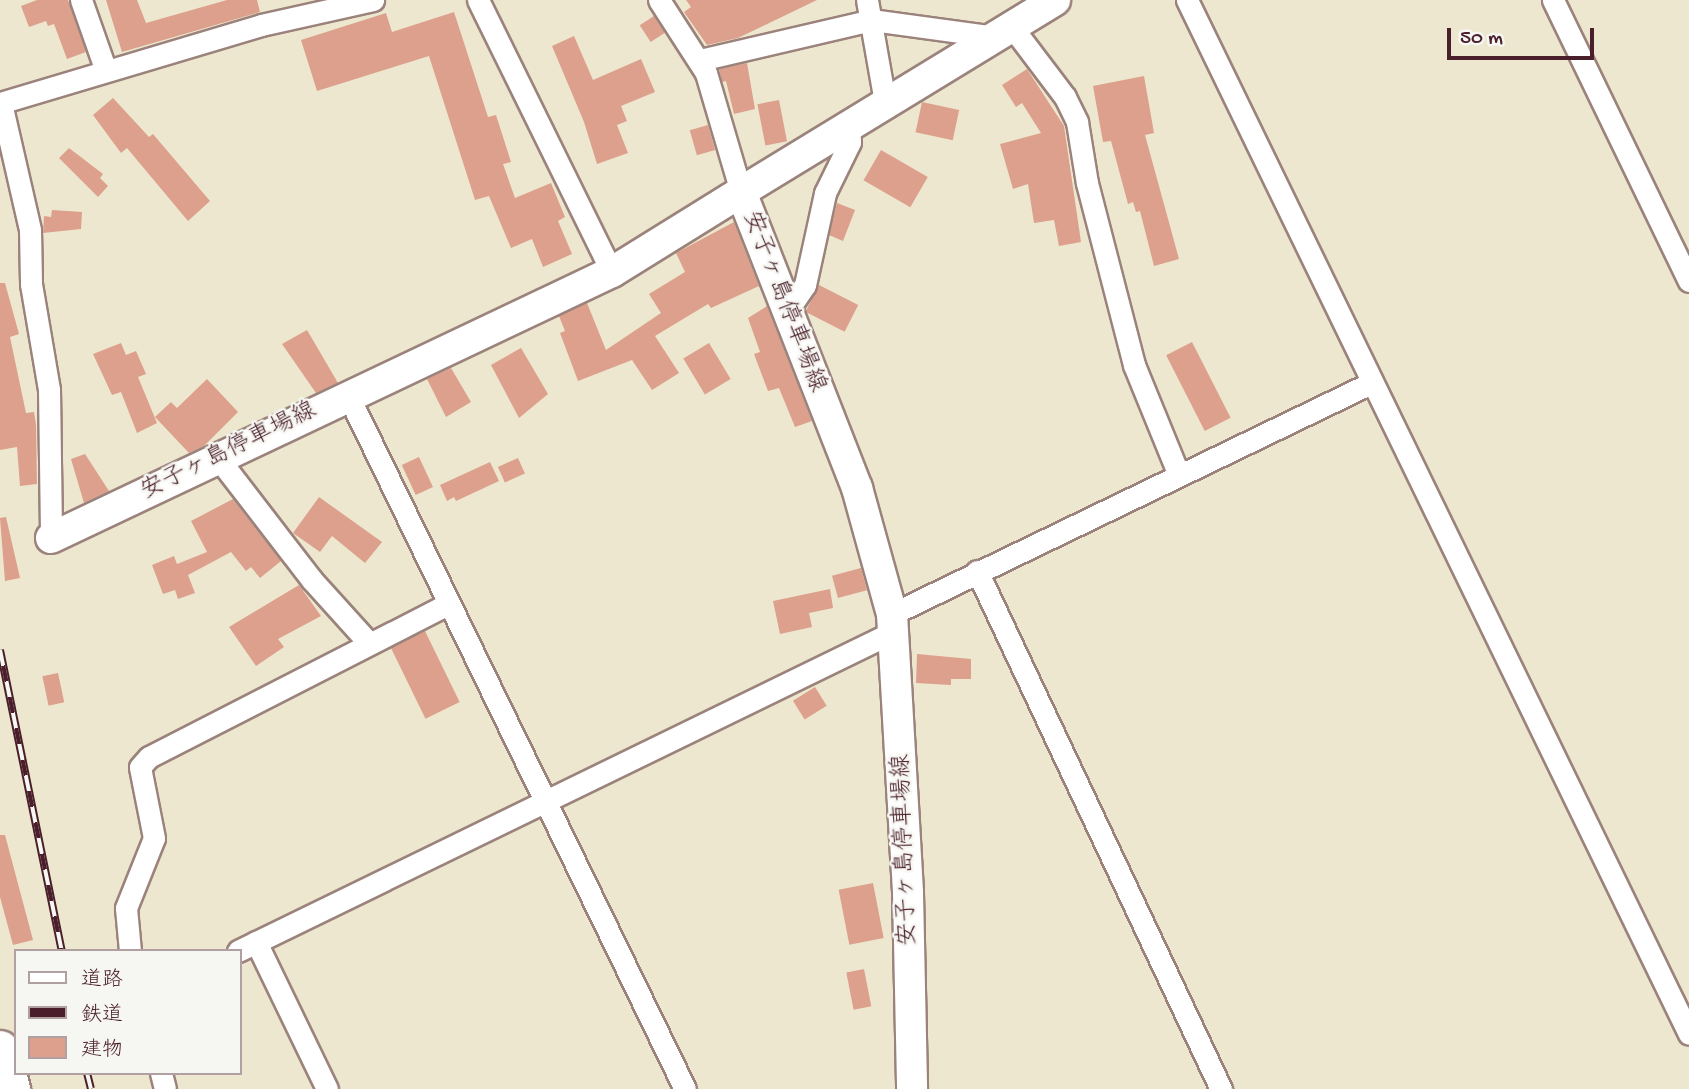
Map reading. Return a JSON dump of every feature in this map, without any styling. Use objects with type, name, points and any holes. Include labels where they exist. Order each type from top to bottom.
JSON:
[{"type":"highway","points":[[0,1050],[11,1089]]},
{"type":"main road","points":[[741,192],[849,123],[1055,0]]},
{"type":"main road","name":"安子ヶ島停車場線","points":[[51,538],[612,272],[741,192],[860,499],[892,623],[908,893],[913,1088]]},
{"type":"street","points":[[81,0],[107,71]]},
{"type":"street","points":[[51,538],[49,389],[31,284],[30,230],[0,103],[261,25],[373,0]]},
{"type":"street","points":[[478,0],[612,272]]},
{"type":"street","points":[[659,0],[700,60],[741,192]]},
{"type":"street","points":[[1187,0],[1689,1034]]},
{"type":"street","points":[[1553,0],[1689,281]]},
{"type":"street","points":[[700,60],[869,10],[1004,32],[1065,97],[1077,122],[1087,183],[1134,365],[1178,473]]},
{"type":"street","points":[[869,10],[879,55],[878,81],[885,102]]},
{"type":"street","points":[[786,313],[805,285],[825,193],[849,142],[849,123]]},
{"type":"street","points":[[327,1089],[247,946],[546,802],[892,623],[977,571],[1371,383]]},
{"type":"street","points":[[348,395],[685,1089]]},
{"type":"street","points":[[218,458],[312,580],[369,643]]},
{"type":"street","points":[[977,571],[1221,1089]]},
{"type":"street","points":[[130,949],[126,908],[154,838],[140,767],[165,745],[448,604]]},
{"type":"building","points":[[37,0],[68,0],[86,52],[67,59],[54,24],[48,26],[46,21],[29,27],[21,6]]},
{"type":"building","points":[[106,0],[137,0],[146,23],[227,0],[257,0],[260,12],[122,52]]},
{"type":"building","points":[[686,0],[817,0],[738,38],[707,45],[684,12],[691,7]]},
{"type":"building","points":[[454,12],[488,117],[496,115],[511,162],[503,164],[515,198],[551,183],[565,217],[558,221],[572,254],[543,267],[532,239],[511,248],[489,196],[475,200],[429,56],[317,91],[301,40],[386,13],[392,32]]},
{"type":"building","points":[[654,16],[665,33],[651,42],[640,25]]},
{"type":"building","points":[[574,36],[593,80],[641,59],[655,92],[621,106],[627,121],[617,125],[628,153],[597,164],[584,122],[552,46]]},
{"type":"building","points":[[747,63],[755,109],[734,114],[726,81],[722,82],[719,69]]},
{"type":"building","points":[[1027,69],[1064,126],[1081,242],[1059,246],[1054,220],[1034,223],[1028,184],[1013,189],[1000,144],[1041,133],[1022,103],[1016,107],[1002,85]]},
{"type":"building","points":[[1144,76],[1154,133],[1145,135],[1179,259],[1154,266],[1140,211],[1136,212],[1133,202],[1128,204],[1111,141],[1103,142],[1093,86]]},
{"type":"building","points":[[113,98],[149,137],[153,134],[210,201],[188,221],[127,148],[121,153],[93,115]]},
{"type":"building","points":[[779,100],[787,141],[765,145],[757,104]]},
{"type":"building","points":[[922,102],[959,110],[953,140],[916,132]]},
{"type":"building","points":[[708,125],[715,150],[697,155],[690,130]]},
{"type":"building","points":[[69,148],[103,174],[100,178],[108,186],[98,197],[59,158]]},
{"type":"building","points":[[881,150],[928,177],[910,207],[864,180]]},
{"type":"building","points":[[837,203],[855,210],[843,241],[829,235]]},
{"type":"building","points":[[52,210],[82,212],[81,229],[43,233],[44,216],[51,217]]},
{"type":"building","points":[[734,222],[759,286],[711,308],[708,304],[655,336],[679,373],[652,390],[632,360],[578,381],[560,333],[565,331],[559,316],[587,303],[606,350],[661,313],[649,294],[685,272],[676,253]]},
{"type":"building","points":[[0,283],[5,283],[19,334],[10,337],[26,413],[34,412],[37,484],[20,486],[17,447],[0,450]]},
{"type":"building","points":[[819,285],[858,305],[845,332],[805,312]]},
{"type":"building","points":[[767,306],[812,421],[795,427],[779,388],[768,391],[754,354],[760,352],[748,318]]},
{"type":"building","points":[[307,330],[338,383],[316,393],[282,344]]},
{"type":"building","points":[[1192,342],[1231,418],[1205,431],[1166,355]]},
{"type":"building","points":[[121,343],[126,355],[136,351],[146,374],[138,377],[157,423],[137,433],[121,392],[112,395],[93,354]]},
{"type":"building","points":[[709,343],[731,379],[705,394],[683,358]]},
{"type":"building","points":[[521,348],[548,394],[519,418],[491,365]]},
{"type":"building","points":[[451,368],[471,402],[446,417],[427,379]]},
{"type":"building","points":[[207,379],[238,412],[204,446],[189,453],[155,417],[171,402],[177,408]]},
{"type":"building","points":[[85,454],[109,491],[84,503],[71,459]]},
{"type":"building","points":[[419,457],[433,487],[416,495],[402,465]]},
{"type":"building","points":[[518,458],[525,474],[505,482],[498,467]]},
{"type":"building","points":[[490,462],[499,481],[456,501],[454,497],[447,501],[440,485]]},
{"type":"building","points":[[319,497],[382,542],[365,563],[332,536],[320,552],[293,533]]},
{"type":"building","points":[[233,499],[281,561],[260,578],[251,567],[246,571],[231,552],[188,575],[195,593],[178,599],[175,590],[163,594],[152,565],[174,556],[177,564],[207,552],[191,521]]},
{"type":"building","points":[[6,517],[20,578],[5,581],[0,518]]},
{"type":"building","points":[[861,568],[867,590],[838,598],[832,576]]},
{"type":"building","points":[[299,585],[321,616],[278,639],[284,647],[256,666],[229,627]]},
{"type":"building","points":[[830,589],[833,608],[809,613],[812,627],[780,634],[773,601]]},
{"type":"building","points":[[425,631],[460,702],[425,719],[391,648]]},
{"type":"building","points":[[917,654],[971,659],[971,679],[951,679],[951,685],[916,683]]},
{"type":"building","points":[[58,673],[64,702],[49,706],[42,676]]},
{"type":"building","points":[[815,687],[827,706],[805,719],[793,701]]},
{"type":"building","points":[[0,835],[5,835],[33,940],[13,945],[0,897]]},
{"type":"building","points":[[873,883],[884,938],[849,945],[839,890]]},
{"type":"building","points":[[864,969],[871,1006],[854,1010],[846,972]]},
{"type":"railway","points":[[0,650],[62,949]]},
{"type":"railway","points":[[88,1075],[91,1089]]}]
